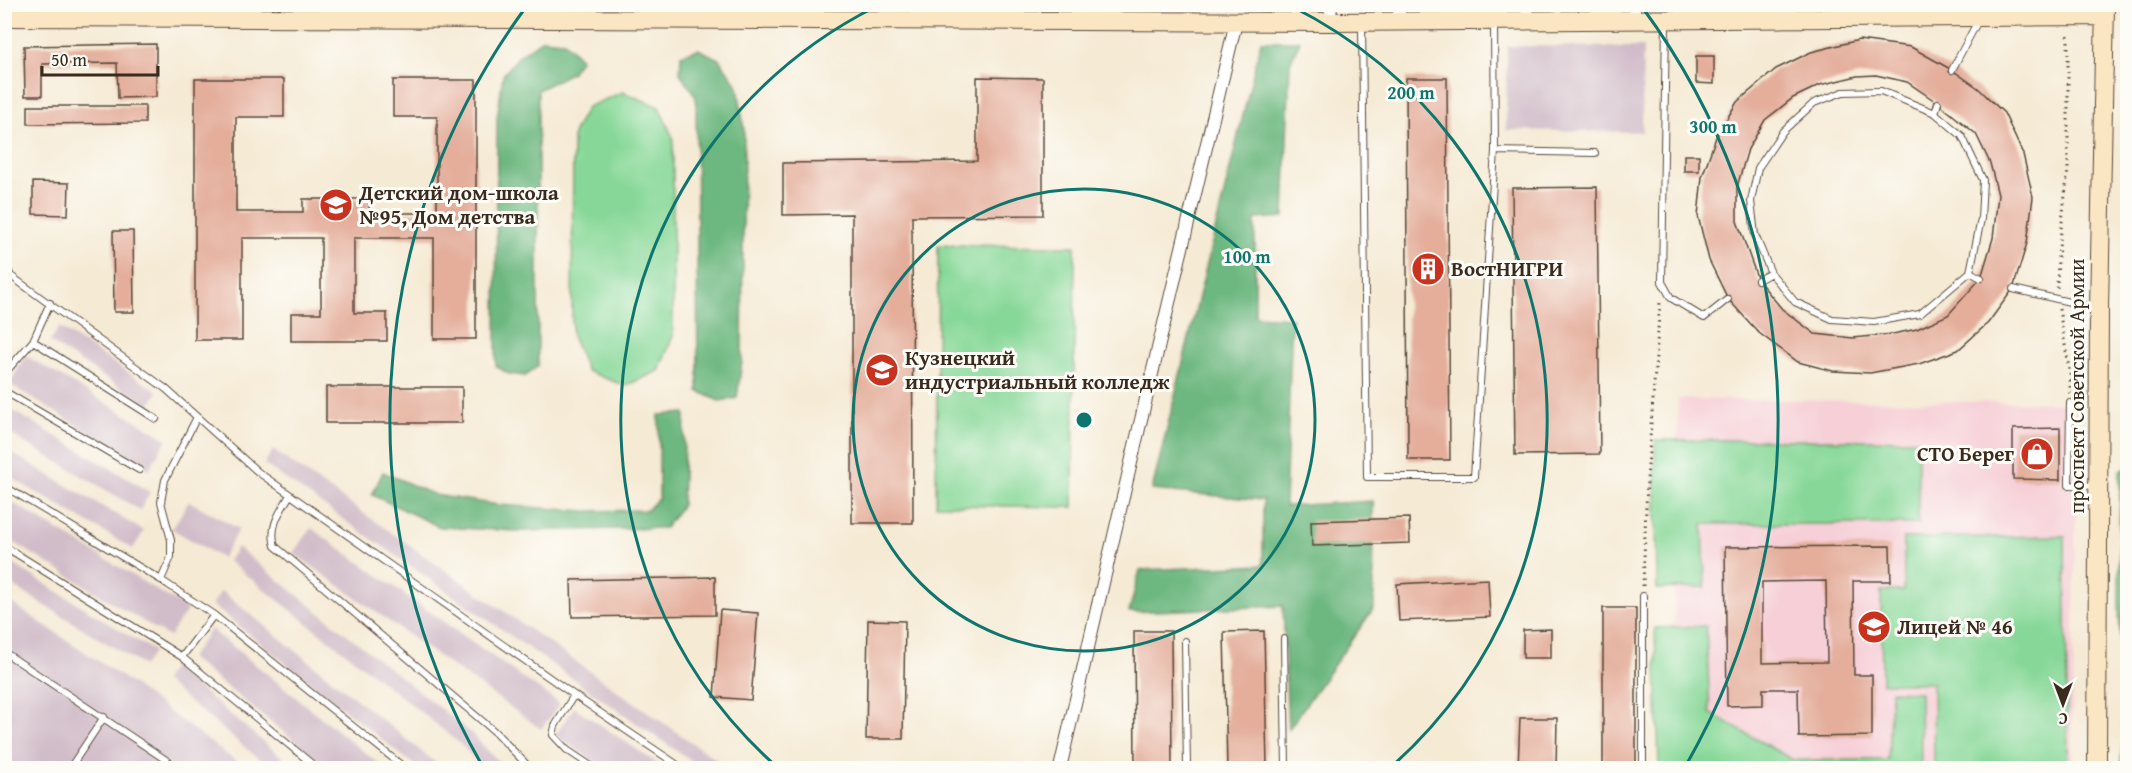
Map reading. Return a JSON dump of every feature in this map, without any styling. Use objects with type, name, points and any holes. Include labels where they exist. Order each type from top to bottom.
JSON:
[{"type":"street","points":[[5,17],[123,14],[370,16],[452,12],[1016,13],[1236,22],[1330,13],[1362,22],[1399,13],[1494,21],[1527,13],[1634,12],[1666,19],[1980,11],[2068,16],[2105,10]]},
{"type":"street","name":"проспект Советской Армии","points":[[2097,768],[2099,309],[2105,10]]},
{"type":"street","points":[[1060,768],[1236,22]]},
{"type":"lane","points":[[1952,70],[1980,11]]},
{"type":"lane","points":[[4,124],[5,17]]},
{"type":"lane","points":[[1666,19],[1662,282],[1671,298],[1704,318],[1728,299]]},
{"type":"lane","points":[[1362,22],[1367,477],[1474,477],[1495,151],[1494,21]]},
{"type":"lane","points":[[1881,91],[1935,113],[1962,136],[1983,180],[1981,219],[1970,272],[1920,314],[1874,322],[1832,319],[1795,302],[1771,273],[1755,235],[1751,201],[1758,168],[1783,131],[1814,103],[1843,92],[1881,91]]},
{"type":"lane","points":[[1935,113],[1938,103]]},
{"type":"lane","points":[[1495,151],[1595,153]]},
{"type":"lane","points":[[4,263],[11,276],[166,389],[258,472],[574,695],[682,768]]},
{"type":"lane","points":[[1970,272],[1981,278]]},
{"type":"lane","points":[[1758,280],[1771,273]]},
{"type":"lane","points":[[2013,289],[2099,309]]},
{"type":"lane","points":[[4,374],[33,341],[50,303]]},
{"type":"lane","points":[[33,341],[156,419]]},
{"type":"lane","points":[[4,391],[139,470]]},
{"type":"lane","points":[[2070,403],[2069,485],[2098,486]]},
{"type":"lane","points":[[161,580],[171,557],[171,540],[161,502],[165,480],[197,417]]},
{"type":"lane","points":[[4,486],[161,580],[214,615],[405,768]]},
{"type":"lane","points":[[290,495],[275,521],[272,536],[275,546],[494,731],[530,768]]},
{"type":"lane","points":[[4,546],[182,657],[317,768]]},
{"type":"lane","points":[[1643,596],[1643,768]]},
{"type":"lane","points":[[182,657],[214,615]]},
{"type":"lane","points":[[1284,639],[1286,768]]},
{"type":"lane","points":[[1185,641],[1187,768]]},
{"type":"lane","points":[[4,652],[178,768]]},
{"type":"lane","points":[[574,695],[555,726],[553,735],[567,750],[594,768]]},
{"type":"lane","points":[[70,768],[104,717]]},
{"type":"lane","points":[[4,761],[15,768]]},
{"type":"path","points":[[2068,16],[2068,169],[2058,257],[2057,299],[2070,375],[2070,403]]},
{"type":"path","points":[[1643,596],[1647,480],[1662,282]]},
{"type":"shaded area","points":[[1507,46],[1643,47],[1642,132],[1506,130]]},
{"type":"shaded area","points":[[59,327],[158,392],[149,406],[50,342]]},
{"type":"shaded area","points":[[26,356],[167,439],[149,469],[9,384]]},
{"type":"shaded area","name":"Лицей № 46","points":[[1678,399],[2077,403],[2072,768],[1672,768]]},
{"type":"shaded area","points":[[5,406],[150,492],[140,510],[5,431]]},
{"type":"shaded area","points":[[5,449],[144,531],[133,549],[5,474]]},
{"type":"shaded area","points":[[273,450],[728,768],[701,768],[264,464]]},
{"type":"shaded area","points":[[5,498],[188,609],[169,637],[5,537]]},
{"type":"shaded area","points":[[189,501],[239,529],[222,558],[172,529]]},
{"type":"shaded area","points":[[311,528],[560,704],[541,729],[293,553]]},
{"type":"shaded area","points":[[237,547],[471,733],[505,768],[483,768],[460,744],[431,720],[228,561]]},
{"type":"shaded area","points":[[5,559],[154,651],[144,666],[5,581]]},
{"type":"shaded area","points":[[221,591],[442,768],[418,768],[212,605]]},
{"type":"shaded area","points":[[4,598],[125,679],[245,768],[5,768]]},
{"type":"shaded area","points":[[211,629],[384,768],[329,768],[190,658]]},
{"type":"shaded area","points":[[173,667],[295,768],[270,768],[164,681]]},
{"type":"shaded area","points":[[574,707],[664,768],[604,768],[555,735]]},
{"type":"green space","points":[[542,39],[564,41],[581,59],[571,73],[538,90],[538,366],[525,376],[509,374],[496,366],[497,119],[503,75],[519,56]]},
{"type":"green space","points":[[1261,41],[1300,41],[1290,63],[1284,217],[1255,219],[1255,316],[1292,318],[1285,506],[1373,501],[1374,608],[1288,730],[1283,606],[1129,612],[1140,570],[1263,565],[1263,500],[1152,490]]},
{"type":"green space","points":[[698,49],[719,59],[738,86],[744,129],[742,361],[737,398],[719,401],[698,391],[696,97],[680,73],[681,55]]},
{"type":"green space","points":[[623,92],[659,107],[673,138],[673,336],[659,371],[625,386],[587,371],[572,336],[573,134],[587,107]]},
{"type":"green space","points":[[938,245],[1075,246],[1073,507],[936,505]]},
{"type":"green space","points":[[685,413],[682,505],[665,528],[516,531],[440,527],[372,495],[383,472],[435,495],[499,505],[587,511],[647,510],[659,498],[659,415]]},
{"type":"green space","points":[[1655,440],[1918,440],[1918,524],[1703,524],[1705,587],[1657,589]]},
{"type":"green space","points":[[2127,468],[2128,768],[2120,768],[2123,738],[2119,602],[2120,471]]},
{"type":"green space","points":[[2065,536],[2068,768],[1934,768],[1933,683],[1882,683],[1881,591],[1904,591],[1904,538]]},
{"type":"green space","points":[[1706,626],[1710,713],[1793,760],[1888,760],[1891,691],[1920,692],[1921,768],[1659,768],[1655,628]]},
{"type":"building","points":[[1859,40],[1911,47],[1978,88],[2004,113],[2023,154],[2033,197],[2027,243],[2013,289],[1988,323],[1958,350],[1919,364],[1870,373],[1833,371],[1798,362],[1759,333],[1728,299],[1709,260],[1698,216],[1702,177],[1716,137],[1737,102],[1776,69],[1811,52]],"holes":[[[1876,75],[1907,82],[1938,103],[1976,134],[1990,163],[1998,195],[1993,238],[1981,278],[1948,315],[1917,329],[1853,338],[1815,334],[1782,309],[1758,280],[1737,221],[1737,187],[1748,149],[1765,120],[1793,98],[1820,85],[1857,76]]]},
{"type":"building","points":[[156,44],[156,97],[118,98],[117,63],[42,64],[42,96],[25,96],[24,46]]},
{"type":"building","points":[[1696,56],[1714,56],[1714,84],[1696,83]]},
{"type":"building","name":"Кузнецкий индустриальный колледж","points":[[977,77],[1043,78],[1043,215],[912,216],[913,523],[852,523],[852,214],[783,215],[783,163],[977,161]]},
{"type":"building","name":"ВостНИГРИ","points":[[1406,78],[1447,78],[1450,460],[1408,460]]},
{"type":"building","name":"Детский дом-школа №95, Дом детства","points":[[195,79],[284,79],[284,117],[236,117],[236,212],[303,212],[303,199],[369,199],[369,213],[437,213],[437,117],[393,117],[393,80],[476,80],[476,339],[434,339],[434,238],[354,238],[354,313],[387,313],[387,341],[291,341],[291,313],[321,313],[321,238],[242,238],[242,340],[195,340]]},
{"type":"building","points":[[28,106],[145,106],[145,123],[28,124]]},
{"type":"building","points":[[1684,155],[1699,155],[1699,171],[1684,171]]},
{"type":"building","points":[[33,182],[69,183],[68,215],[33,214]]},
{"type":"building","points":[[1597,187],[1600,454],[1515,455],[1512,188]]},
{"type":"building","points":[[113,231],[133,231],[134,312],[114,312]]},
{"type":"building","points":[[326,387],[462,387],[462,423],[326,423]]},
{"type":"building","name":"СТО Берег","points":[[2060,428],[2060,480],[2013,479],[2013,429]]},
{"type":"building","points":[[1409,518],[1410,543],[1312,546],[1311,521]]},
{"type":"building","points":[[1890,546],[1891,581],[1853,581],[1854,675],[1872,675],[1872,736],[1799,737],[1798,689],[1763,689],[1763,705],[1727,706],[1725,547]],"holes":[[[1826,581],[1827,662],[1762,663],[1762,582]]]},
{"type":"building","points":[[715,577],[715,615],[572,617],[571,580]]},
{"type":"building","points":[[1488,579],[1490,617],[1399,621],[1397,584]]},
{"type":"building","points":[[1603,608],[1636,608],[1636,768],[1603,768]]},
{"type":"building","points":[[720,610],[758,613],[751,700],[714,697]]},
{"type":"building","points":[[868,620],[905,621],[903,739],[866,739]]},
{"type":"building","points":[[1551,629],[1551,658],[1523,658],[1523,630]]},
{"type":"building","points":[[1134,631],[1171,631],[1172,768],[1135,768]]},
{"type":"building","points":[[1264,631],[1267,768],[1227,768],[1224,632]]},
{"type":"building","points":[[1520,718],[1557,718],[1556,768],[1518,768]]},
{"type":"place","name":"Детский дом-школа №95, Дом детства","points":[[336,205]]},
{"type":"place","name":"ВостНИГРИ","points":[[1428,269]]},
{"type":"place","name":"Кузнецкий индустриальный колледж","points":[[882,370]]},
{"type":"place","name":"СТО Берег","points":[[2037,454]]},
{"type":"place","name":"Лицей № 46","points":[[1874,627]]}]
